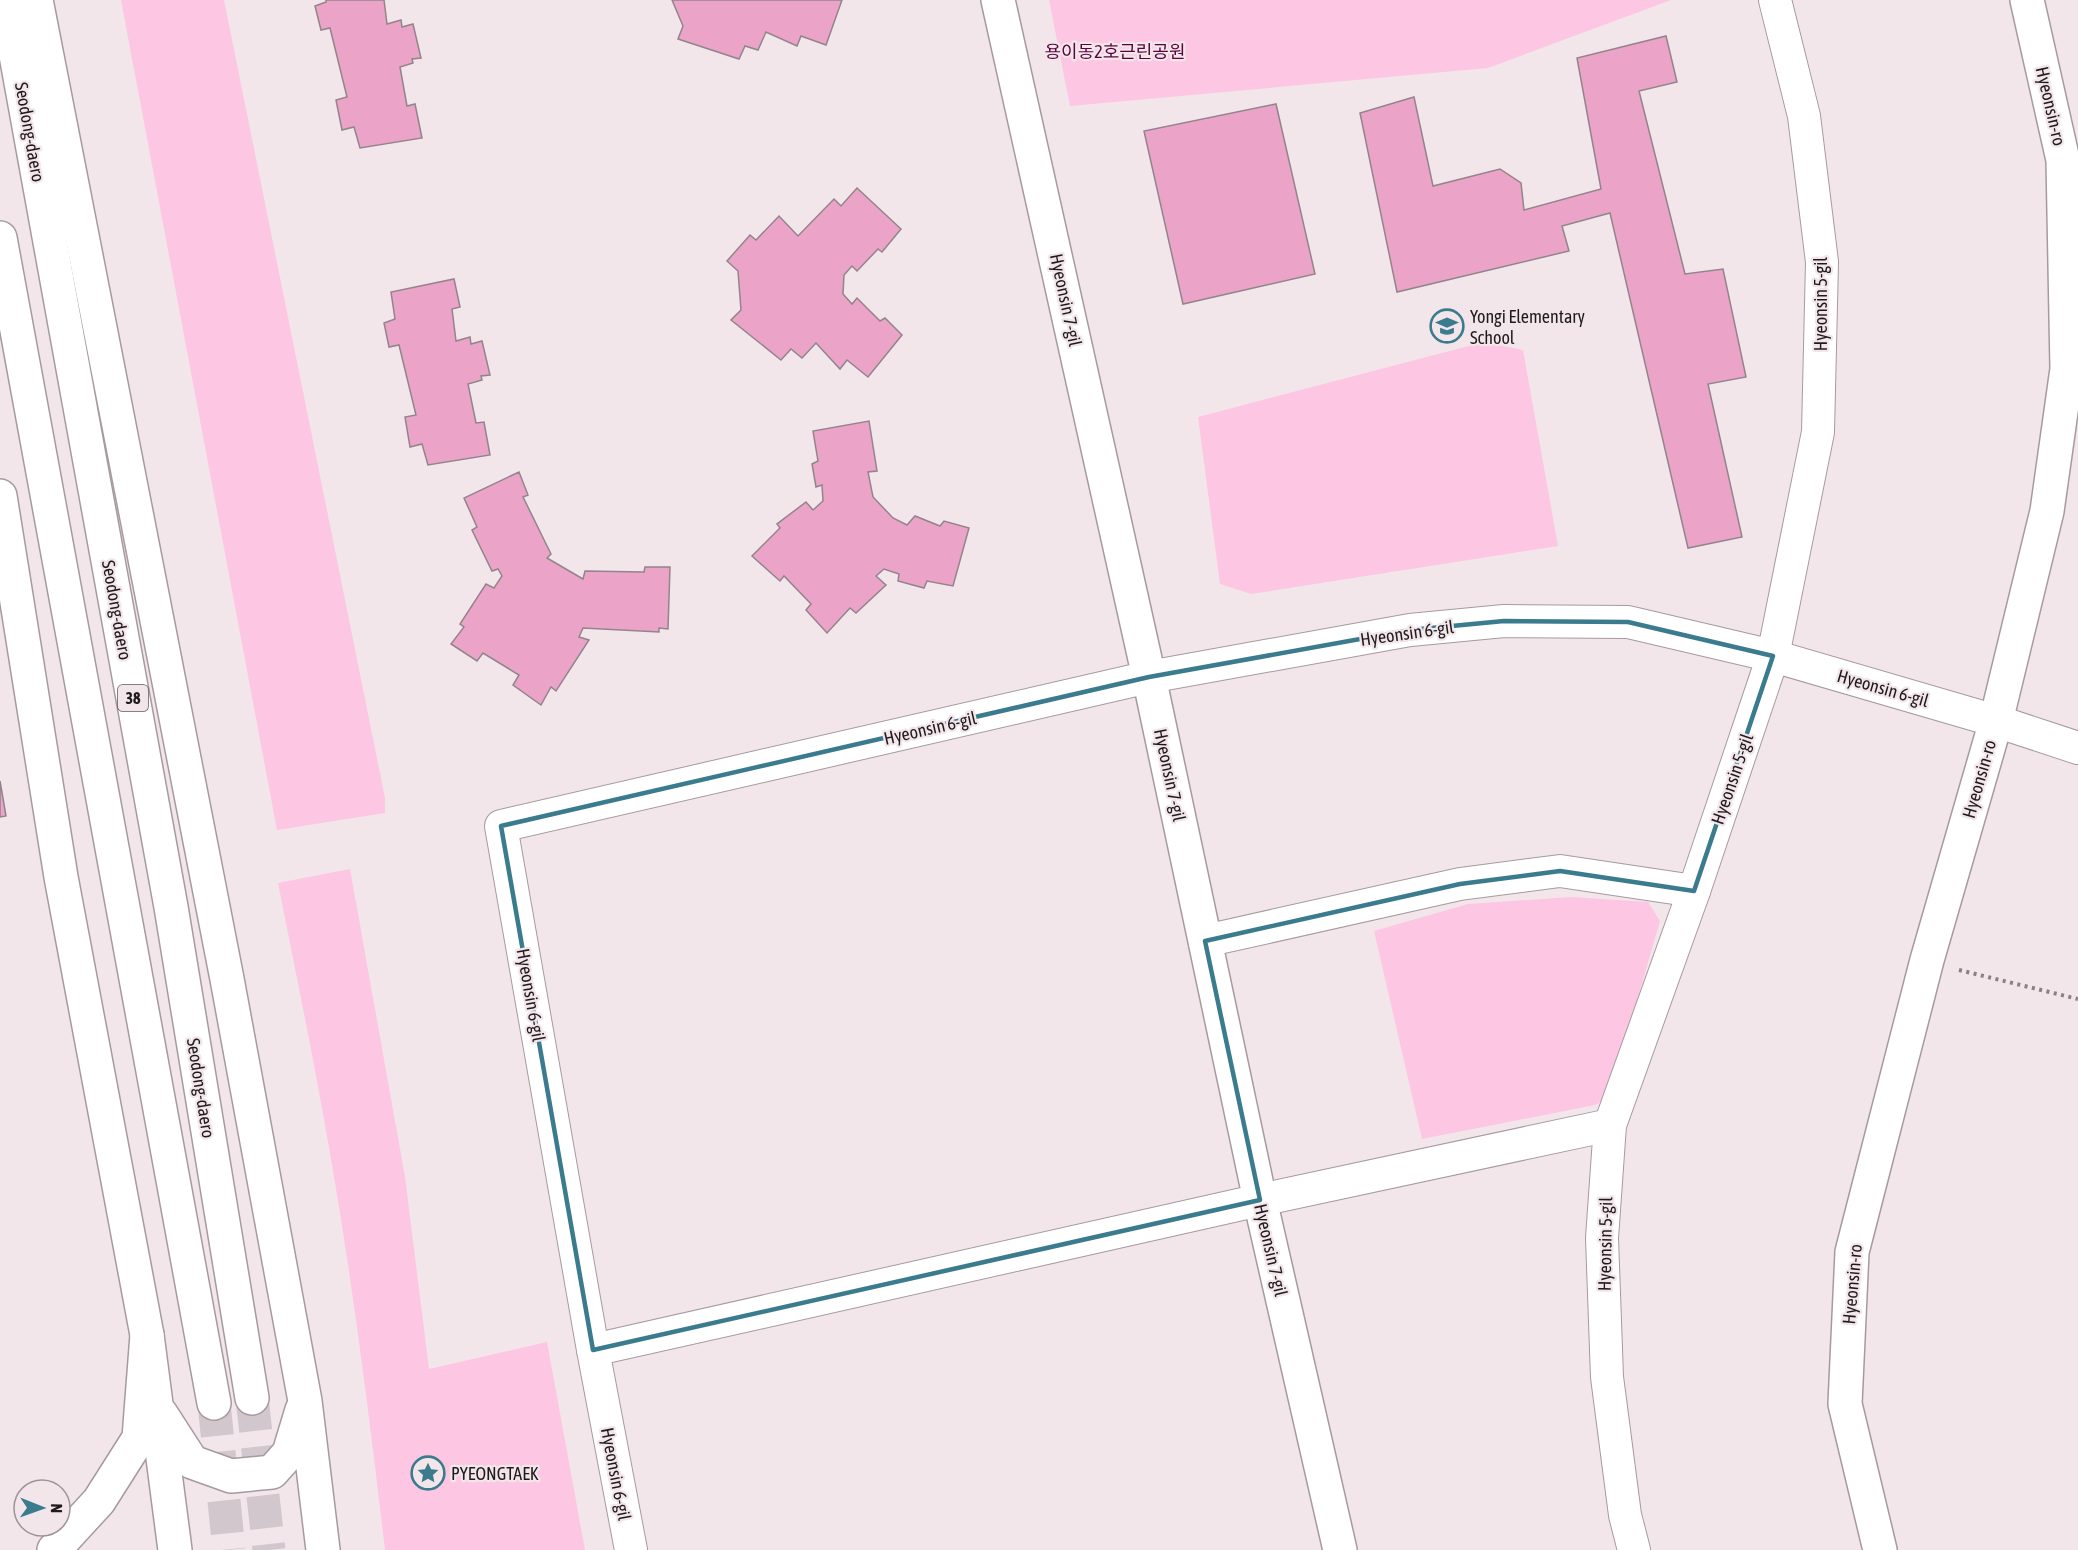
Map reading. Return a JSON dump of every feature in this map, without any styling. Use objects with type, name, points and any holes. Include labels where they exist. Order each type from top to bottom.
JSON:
[{"type":"main road","name":"Seodong-daero","points":[[6,0],[171,907],[252,1398]]},
{"type":"main road","points":[[36,0],[229,991],[305,1401],[323,1550]]},
{"type":"main road","name":"Hyeonsin 7-gil","points":[[998,0],[1149,678],[1260,1200],[1340,1550]]},
{"type":"main road","name":"Hyeonsin-ro","points":[[1880,1550],[1845,1404],[1852,1252],[1927,960],[1996,722],[2047,511],[2073,368],[2063,160],[2027,0]]},
{"type":"main road","points":[[0,238],[214,1403]]},
{"type":"main road","points":[[0,496],[61,877],[147,1335],[175,1550]]},
{"type":"main road","points":[[54,1550],[99,1501],[139,1438],[147,1335]]},
{"type":"main road","points":[[157,1408],[192,1462],[231,1476],[272,1472],[289,1454],[305,1401]]},
{"type":"street","name":"Hyeonsin 5-gil","points":[[1634,1550],[1625,1515],[1607,1377],[1602,1238],[1610,1125],[1694,891],[1773,656],[1818,432],[1822,262],[1804,116],[1775,0]]},
{"type":"street","name":"Hyeonsin 6-gil","points":[[631,1550],[593,1350],[501,826],[1149,678],[1410,630],[1504,621],[1628,622],[1773,656],[2078,748]]},
{"type":"street","points":[[1204,940],[1460,884],[1560,871],[1694,891]]},
{"type":"street","points":[[593,1350],[1260,1200],[1610,1125]]},
{"type":"path","points":[[1956,969],[2078,999]]},
{"type":"highlighted area","points":[[1504,621],[1628,622],[1773,656],[1694,891],[1560,871],[1460,884],[1205,941],[1260,1200],[593,1350],[501,826],[1149,677],[1410,630]]},
{"type":"green space","points":[[121,0],[224,0],[385,798],[385,813],[277,830]]},
{"type":"green space","name":"용이동2호근린공원","points":[[1049,0],[1671,0],[1488,68],[1070,106]]},
{"type":"green space","points":[[1484,342],[1523,350],[1558,546],[1251,594],[1220,584],[1198,417]]},
{"type":"green space","points":[[350,869],[405,1177],[429,1369],[547,1342],[585,1550],[385,1550],[360,1345],[337,1193],[278,883]]},
{"type":"green space","points":[[1571,897],[1648,902],[1660,921],[1609,1097],[1595,1105],[1422,1139],[1374,931],[1468,904]]},
{"type":"building","points":[[326,0],[384,0],[387,24],[401,20],[402,27],[413,24],[421,58],[412,59],[413,63],[400,67],[407,106],[415,104],[422,138],[360,148],[354,127],[342,130],[336,100],[347,97],[330,28],[321,30],[315,6]]},
{"type":"building","points":[[672,0],[842,0],[826,45],[801,36],[797,46],[766,32],[758,50],[745,46],[739,59],[678,39],[683,26]]},
{"type":"building","points":[[1666,36],[1677,82],[1639,91],[1685,274],[1723,269],[1746,377],[1708,384],[1742,537],[1688,548],[1610,213],[1562,226],[1569,251],[1397,292],[1360,113],[1414,97],[1433,186],[1500,169],[1521,183],[1524,210],[1601,189],[1577,58]]},
{"type":"building","points":[[1276,104],[1315,274],[1183,304],[1144,131]]},
{"type":"building","points":[[857,188],[901,229],[882,252],[878,249],[857,271],[852,266],[844,275],[843,294],[852,304],[857,298],[880,321],[885,318],[902,335],[868,377],[847,360],[840,369],[816,343],[802,358],[791,349],[781,360],[731,320],[741,310],[738,271],[727,261],[750,235],[756,240],[779,216],[798,236],[834,199],[841,206]]},
{"type":"building","points":[[454,279],[460,307],[452,309],[456,341],[470,337],[471,344],[482,341],[490,375],[481,376],[482,380],[468,384],[476,423],[484,422],[490,455],[428,465],[422,444],[410,447],[405,417],[416,415],[399,345],[389,347],[384,323],[395,319],[391,292]]},
{"type":"building","points":[[869,421],[877,471],[868,472],[873,497],[893,518],[907,525],[915,516],[940,526],[944,521],[969,528],[953,586],[927,581],[924,588],[898,581],[899,574],[884,569],[876,576],[886,585],[856,613],[850,608],[827,633],[806,610],[811,604],[784,576],[780,581],[752,556],[780,528],[777,524],[806,502],[813,510],[823,501],[822,485],[816,487],[812,464],[818,461],[813,431]]},
{"type":"building","points":[[519,472],[528,495],[523,497],[551,554],[547,558],[583,579],[585,571],[644,572],[645,567],[670,567],[668,629],[659,628],[659,632],[583,628],[579,637],[589,640],[556,691],[551,687],[541,705],[513,685],[519,675],[483,653],[477,661],[451,644],[464,627],[460,624],[486,584],[494,588],[502,576],[498,569],[492,571],[472,530],[477,527],[464,498]]},
{"type":"building","points":[[0,781],[6,816],[0,817]]},
{"type":"tunnel","points":[[252,1398],[269,1550]]},
{"type":"tunnel","points":[[214,1403],[229,1550]]},
{"type":"place","name":"Yongi Elementary School","points":[[1447,326]]},
{"type":"place","name":"PYEONGTAEK","points":[[428,1473]]}]
